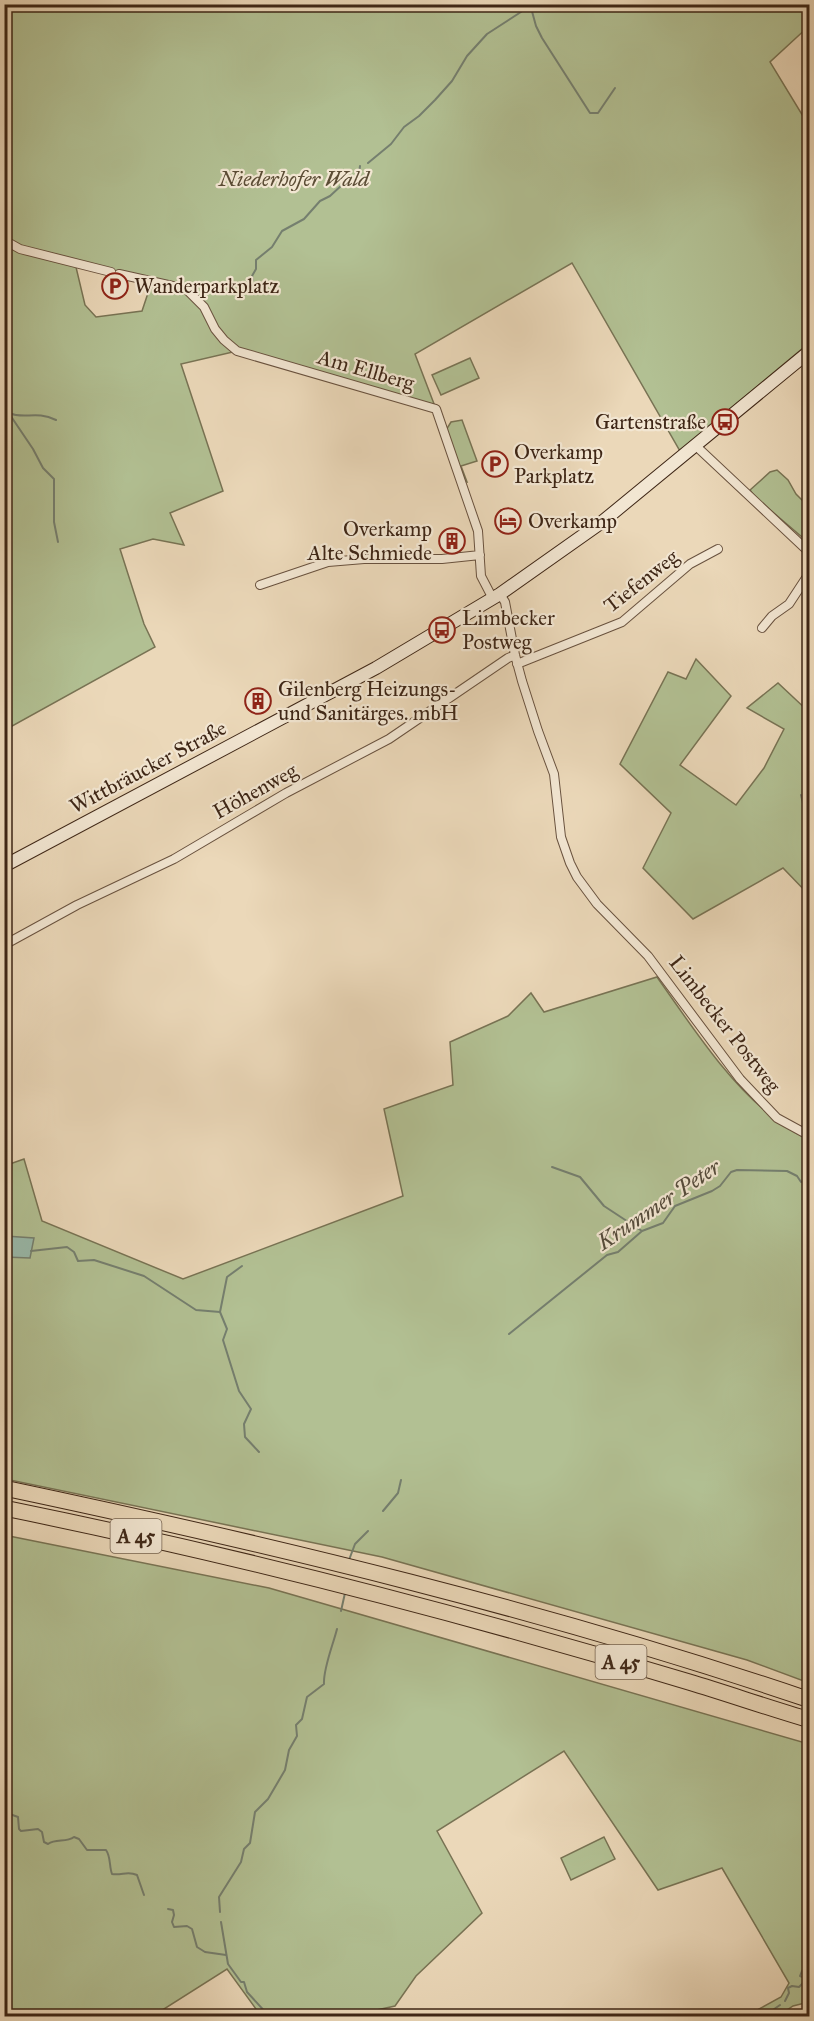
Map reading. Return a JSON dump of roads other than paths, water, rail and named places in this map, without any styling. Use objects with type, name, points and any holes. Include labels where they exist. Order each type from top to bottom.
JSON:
[{"type":"highway","name":"A 45","points":[[4,1488],[270,1547],[436,1590],[623,1642],[810,1700]]},
{"type":"highway","name":"A 45","points":[[4,1508],[266,1567],[430,1609],[611,1659],[810,1720]]},
{"type":"main road","name":"Wittbräucker Straße","points":[[4,866],[376,668],[496,597],[571,545],[696,446],[810,351]]},
{"type":"street","name":"Am Ellberg","points":[[4,240],[20,249],[186,289],[204,307],[215,329],[224,340],[237,351],[436,409],[476,524],[481,576],[496,597]]},
{"type":"street","points":[[696,446],[810,553]]},
{"type":"street","name":"Tiefenweg","points":[[517,664],[622,622],[690,564],[718,549]]},
{"type":"street","points":[[260,585],[328,562],[364,559],[442,559],[480,555]]},
{"type":"street","points":[[762,628],[772,616],[789,604],[810,572]]},
{"type":"street","name":"Limbecker Postweg","points":[[496,597],[507,609],[514,655],[554,774],[561,837],[570,863],[581,884],[611,919],[648,956],[740,1079],[777,1118],[810,1136]]},
{"type":"street","name":"Höhenweg","points":[[4,945],[77,906],[174,859],[286,793],[380,744],[514,655]]},
{"type":"waterway","points":[[368,163],[391,144],[404,127],[435,100],[452,81],[467,56],[487,34],[524,10],[528,4]]},
{"type":"waterway","points":[[530,4],[542,38],[590,113],[598,113],[615,88]]},
{"type":"waterway","points":[[253,280],[256,260],[272,247],[282,231],[304,219],[320,201],[356,177],[360,166]]},
{"type":"waterway","points":[[4,406],[43,468],[54,479],[54,522],[58,542]]},
{"type":"waterway","points":[[9,413],[20,416],[49,417],[56,420]]},
{"type":"waterway","points":[[801,795],[810,832]]},
{"type":"waterway","points":[[552,1167],[580,1177],[604,1206],[642,1231]]},
{"type":"waterway","name":"Krummer Peter","points":[[509,1334],[607,1255],[618,1252],[642,1231],[663,1223],[675,1206],[720,1186],[731,1172],[737,1170],[787,1171],[797,1176],[801,1182],[810,1180]]},
{"type":"waterway","points":[[31,1251],[67,1247],[74,1252],[78,1261],[94,1260],[144,1276],[196,1310],[220,1312],[227,1329],[223,1340],[239,1391],[251,1409],[244,1424],[245,1437],[259,1452]]},
{"type":"waterway","points":[[220,1312],[227,1277],[242,1266]]},
{"type":"waterway","points":[[383,1511],[398,1493],[401,1480]]},
{"type":"waterway","points":[[349,1560],[355,1544],[368,1531]]},
{"type":"waterway","points":[[341,1611],[345,1593]]},
{"type":"waterway","points":[[220,1912],[219,1897],[241,1862],[244,1849],[250,1843],[255,1812],[268,1799],[285,1770],[289,1750],[297,1736],[296,1725],[302,1719],[307,1697],[324,1684],[337,1629]]},
{"type":"waterway","points":[[4,1798],[7,1813],[18,1817],[21,1831],[38,1829],[42,1832],[44,1842],[48,1844],[74,1837],[79,1839],[87,1850],[106,1850],[112,1874],[137,1875],[144,1895]]},
{"type":"waterway","points":[[168,1909],[173,1910],[174,1927],[187,1926],[192,1929],[197,1947],[205,1952],[226,1955]]},
{"type":"waterway","points":[[221,1922],[228,1964],[241,1982],[244,1982],[247,1992],[269,2016]]},
{"type":"waterway","points":[[785,2001],[789,1993],[788,1988],[799,1987],[804,1982],[805,1978],[800,1976],[810,1964]]},
{"type":"waterway","points":[[750,2016],[767,2014],[780,2005]]},
{"type":"place","name":"Wanderparkplatz","points":[[115,286]]},
{"type":"place","name":"Gartenstraße","points":[[725,422]]},
{"type":"place","name":"Overkamp Parkplatz","points":[[495,464]]},
{"type":"place","name":"Overkamp","points":[[508,521]]},
{"type":"place","name":"Overkamp Alte Schmiede","points":[[452,541]]},
{"type":"place","name":"Limbecker Postweg","points":[[442,630]]},
{"type":"place","name":"Gilenberg Heizungs- und Sanitärges. mbH","points":[[258,701]]},
{"type":"park label","name":"Niederhofer Wald","points":[[294,179]]}]
